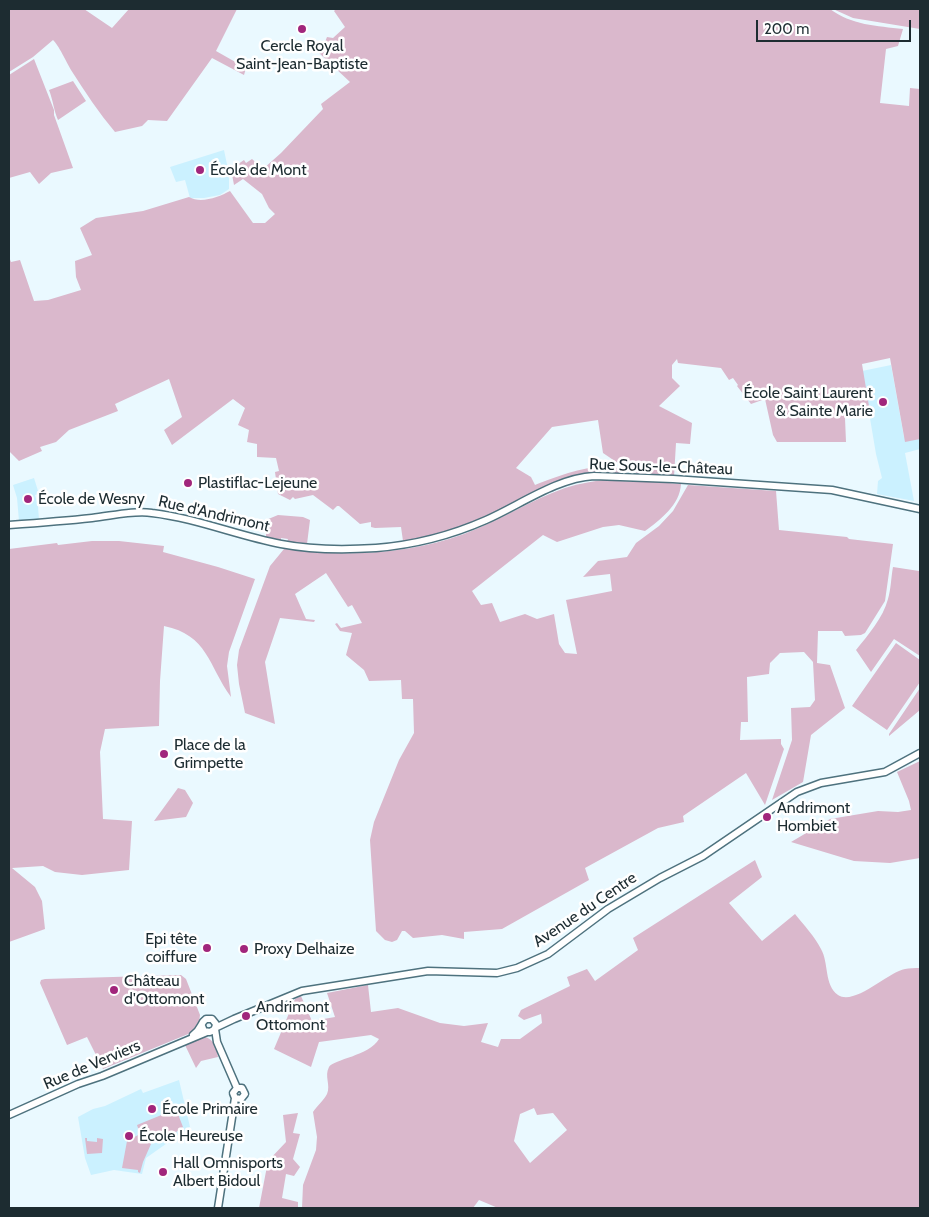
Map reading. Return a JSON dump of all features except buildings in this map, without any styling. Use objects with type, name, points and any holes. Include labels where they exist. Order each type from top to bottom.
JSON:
[{"type":"street","name":"Rue Sous-le-Château","points":[[412,543],[485,520],[565,482],[586,476],[666,478],[832,490],[920,509]]},
{"type":"street","name":"Rue d'Andrimont","points":[[9,525],[62,522],[148,512],[178,516],[286,545],[321,548],[363,548],[412,543]]},
{"type":"street","name":"Avenue du Centre","points":[[215,1027],[295,993],[339,984],[428,971],[497,973],[517,968],[548,954],[608,909],[660,878],[703,856],[797,792],[821,783],[885,772],[920,753]]},
{"type":"street","points":[[216,1039],[202,1026],[206,1019],[212,1019],[216,1039],[237,1088],[242,1088],[245,1094],[241,1099],[235,1098],[218,1208]]},
{"type":"street","name":"Rue de Verviers","points":[[186,1040],[200,1031],[202,1026]]},
{"type":"street","points":[[207,1032],[215,1027]]},
{"type":"street","name":"Rue de Verviers","points":[[9,1115],[78,1084],[102,1076],[207,1032]]},
{"type":"shaded area","points":[[9,9],[84,9],[112,28],[129,9],[237,9],[216,51],[246,68],[244,75],[212,58],[167,121],[148,120],[142,126],[115,132],[87,94],[53,40],[33,57],[9,72]]},
{"type":"shaded area","points":[[336,9],[830,9],[855,22],[903,29],[898,46],[886,49],[880,103],[909,106],[910,88],[920,89],[920,439],[905,442],[890,358],[862,364],[870,412],[845,418],[846,442],[777,442],[773,435],[765,399],[751,404],[733,378],[729,380],[721,368],[678,363],[677,359],[672,365],[672,378],[680,386],[659,406],[692,423],[690,444],[676,443],[674,477],[642,475],[617,463],[603,453],[598,420],[552,427],[516,468],[531,477],[535,485],[568,473],[593,468],[616,468],[627,471],[626,475],[579,474],[545,487],[467,525],[438,534],[403,541],[401,527],[375,528],[371,527],[371,522],[360,524],[339,506],[333,510],[313,495],[295,499],[293,497],[290,500],[278,494],[275,472],[279,471],[276,458],[257,457],[257,444],[247,442],[249,430],[238,425],[245,408],[233,399],[172,445],[164,430],[182,417],[169,379],[115,404],[118,411],[69,430],[56,442],[40,447],[42,451],[19,461],[9,451],[9,257],[11,262],[20,260],[34,301],[48,300],[81,290],[76,277],[75,261],[92,255],[80,228],[96,218],[143,211],[189,197],[199,200],[210,199],[230,191],[253,223],[265,223],[275,214],[269,208],[262,194],[243,179],[234,185],[231,169],[244,160],[246,163],[252,159],[263,169],[323,109],[321,104],[350,82],[318,52],[323,47],[327,37],[333,38],[345,27],[334,11]]},
{"type":"shaded area","points":[[833,9],[920,9],[920,29],[853,18]]},
{"type":"shaded area","points":[[34,59],[54,110],[54,115],[73,168],[51,173],[39,184],[30,172],[9,178],[9,75]]},
{"type":"shaded area","points":[[73,81],[86,101],[58,120],[49,90]]},
{"type":"shaded area","name":"École de Mont","points":[[224,150],[229,174],[229,189],[220,195],[190,198],[185,180],[176,182],[170,167]]},
{"type":"shaded area","name":"École Saint Laurent & Sainte Marie","points":[[891,365],[904,437],[920,433],[920,449],[905,453],[914,501],[877,494],[878,481],[882,478],[862,371]]},
{"type":"shaded area","name":"École de Wesny","points":[[34,478],[39,494],[35,495],[39,520],[19,521],[17,498],[13,485]]},
{"type":"shaded area","points":[[610,479],[615,481],[681,484],[680,492],[673,505],[663,517],[645,531],[619,525],[603,527],[557,542],[543,535],[472,591],[481,605],[492,603],[500,622],[525,614],[537,619],[554,614],[559,644],[565,653],[577,654],[566,600],[612,591],[610,574],[583,577],[598,561],[627,557],[636,543],[659,526],[673,511],[688,485],[776,491],[779,530],[893,544],[885,601],[865,633],[845,636],[842,631],[818,631],[817,663],[830,665],[845,708],[811,735],[803,782],[772,800],[792,740],[791,708],[810,707],[815,700],[813,662],[804,652],[780,653],[770,663],[769,674],[747,677],[748,722],[741,722],[740,740],[781,739],[784,749],[765,805],[746,773],[683,816],[684,822],[658,828],[585,868],[589,880],[502,929],[464,932],[464,939],[442,935],[413,938],[405,931],[402,931],[397,940],[392,942],[385,940],[376,931],[370,840],[374,822],[399,760],[414,733],[413,699],[402,699],[401,680],[369,681],[364,670],[346,655],[352,633],[340,631],[335,624],[337,623],[341,628],[362,623],[352,605],[348,607],[326,573],[295,594],[306,619],[315,620],[314,622],[280,618],[265,662],[275,724],[245,713],[237,665],[239,650],[270,566],[287,548],[331,553],[377,552],[399,550],[443,541],[477,529],[539,498],[565,488],[582,483]]},
{"type":"shaded area","points":[[278,515],[303,517],[310,520],[307,544],[287,542],[288,539],[281,538],[281,541],[266,537],[266,520]]},
{"type":"shaded area","points":[[92,541],[119,541],[164,546],[163,552],[255,579],[229,652],[227,666],[231,697],[198,644],[190,636],[179,630],[164,626],[159,726],[105,729],[100,752],[103,819],[132,821],[129,870],[82,875],[55,872],[43,866],[12,868],[35,887],[42,901],[45,929],[9,942],[9,549]]},
{"type":"shaded area","points":[[920,549],[920,656],[894,639],[871,672],[856,650],[883,613],[890,591],[893,567],[919,571]]},
{"type":"shaded area","points":[[896,643],[920,660],[920,682],[887,730],[852,706]]},
{"type":"shaded area","points":[[920,688],[920,710],[889,736],[889,734]]},
{"type":"shaded area","points":[[920,761],[920,858],[890,863],[854,861],[791,842],[830,819],[878,811],[898,812],[911,810],[897,772]]},
{"type":"shaded area","points":[[178,788],[185,790],[193,803],[186,817],[154,821]]},
{"type":"shaded area","points":[[755,860],[762,877],[729,903],[762,941],[795,914],[821,949],[831,986],[838,995],[845,997],[853,996],[898,971],[920,968],[920,1208],[498,1208],[479,1200],[473,1208],[302,1208],[303,1185],[316,1150],[317,1137],[313,1112],[327,1094],[329,1067],[368,1049],[379,1039],[371,1035],[319,1042],[311,1067],[274,1049],[295,999],[301,996],[312,1021],[335,1017],[327,993],[368,985],[371,1012],[398,1008],[440,1023],[464,1026],[488,1023],[481,1042],[498,1047],[501,1039],[520,1039],[542,1023],[541,1014],[524,1020],[518,1016],[521,1010],[570,986],[567,977],[587,969],[595,981],[638,950],[633,938]],"holes":[[[534,1108],[537,1115],[553,1113],[567,1130],[530,1163],[514,1141],[520,1114]]]},
{"type":"shaded area","points":[[181,975],[186,979],[200,1015],[198,1030],[103,1069],[87,1037],[67,1045],[40,983],[41,980],[45,979]]},
{"type":"shaded area","points":[[204,1037],[213,1042],[218,1057],[201,1061],[196,1068],[185,1045]]},
{"type":"shaded area","name":"École Heureuse","points":[[179,1080],[190,1127],[146,1158],[142,1174],[114,1170],[91,1175],[85,1158],[78,1117],[141,1089],[143,1093]]},
{"type":"shaded area","points":[[176,1109],[183,1127],[164,1141],[155,1134],[151,1134],[149,1137],[151,1144],[140,1173],[138,1170],[122,1168],[127,1141],[140,1134],[137,1125]]},
{"type":"shaded area","points":[[298,1113],[293,1133],[300,1134],[293,1159],[300,1167],[294,1176],[286,1174],[282,1198],[298,1202],[298,1208],[259,1208],[268,1161],[286,1142],[283,1115]]},
{"type":"shaded area","points":[[85,1138],[87,1138],[87,1141],[97,1142],[97,1138],[103,1139],[102,1153],[87,1154]]},
{"type":"place","name":"Cercle Royal Saint-Jean-Baptiste","points":[[302,29]]},
{"type":"place","name":"École de Mont","points":[[200,170]]},
{"type":"place","name":"École Saint Laurent & Sainte Marie","points":[[883,402]]},
{"type":"place","name":"Plastiflac-Lejeune","points":[[188,483]]},
{"type":"place","name":"École de Wesny","points":[[28,499]]},
{"type":"place","name":"Place de la Grimpette","points":[[164,754]]},
{"type":"place","name":"Andrimont Hombiet","points":[[767,817]]},
{"type":"place","name":"Epi tête coiffure","points":[[207,948]]},
{"type":"place","name":"Proxy Delhaize","points":[[244,949]]},
{"type":"place","name":"Château d'Ottomont","points":[[114,990]]},
{"type":"place","name":"Andrimont Ottomont","points":[[246,1016]]},
{"type":"place","name":"École Primaire","points":[[152,1109]]},
{"type":"place","name":"École Heureuse","points":[[129,1136]]},
{"type":"place","name":"Hall Omnisports Albert Bidoul","points":[[163,1172]]}]
